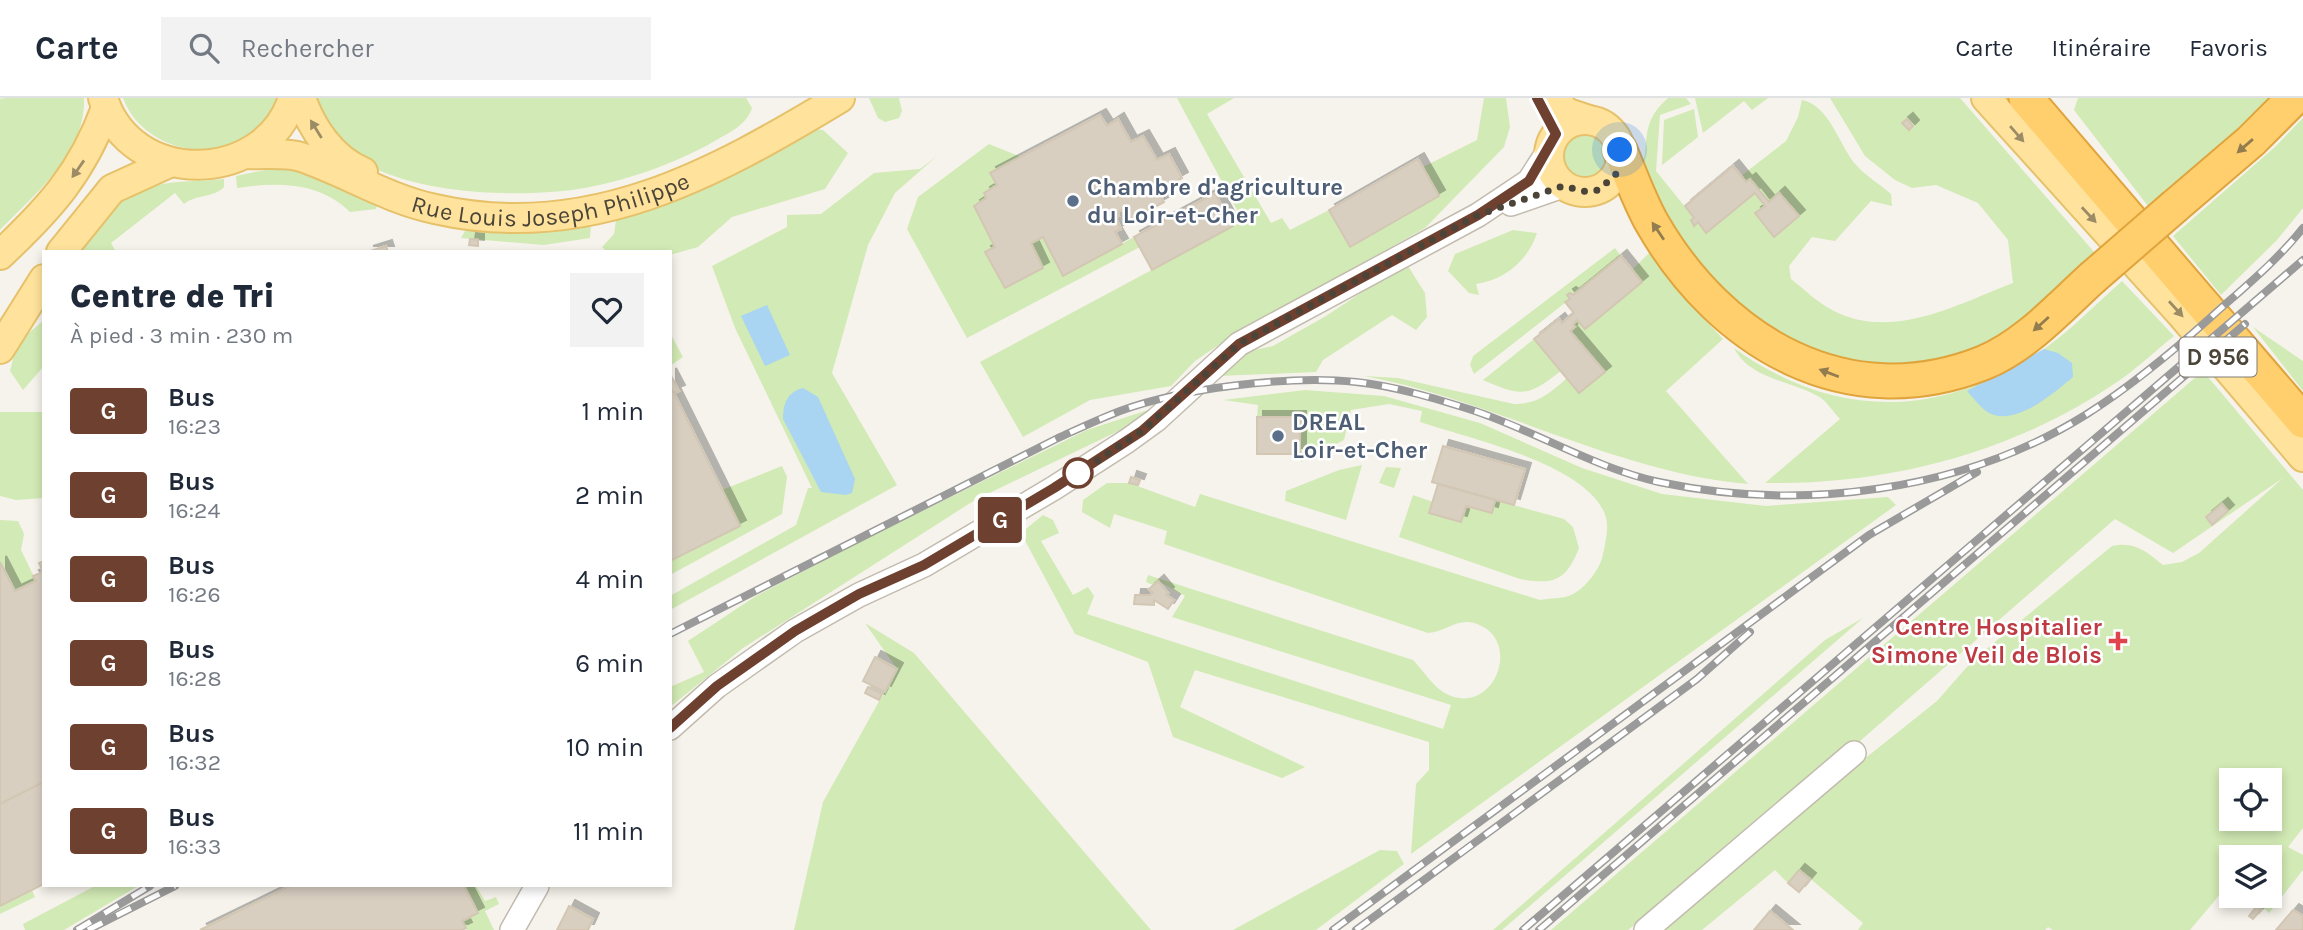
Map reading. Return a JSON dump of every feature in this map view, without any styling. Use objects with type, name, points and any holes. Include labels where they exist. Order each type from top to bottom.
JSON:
[{"type":"highway","name":"D 956","points":[[2026,98],[2303,422]]},
{"type":"highway","points":[[2048,98],[2169,264]]},
{"type":"highway","points":[[1620,150],[1652,223],[1682,265],[1730,318],[1786,356],[1841,378],[1894,382],[1933,379],[1985,362],[2026,338],[2251,141],[2294,98]]},
{"type":"main road","points":[[105,103],[122,132],[145,151],[169,163],[197,166],[223,163],[248,154],[281,123],[293,98]]},
{"type":"main road","name":"Rue Louis Joseph Philippe","points":[[301,98],[322,139],[338,156],[356,169],[395,185],[452,197],[542,201],[592,194],[666,172],[701,157],[805,98]]},
{"type":"main road","name":"Rue Louis Joseph Philippe","points":[[248,154],[299,157],[370,189],[433,209],[498,217],[544,218],[655,195],[721,167],[840,98]]},
{"type":"main road","points":[[1536,98],[1552,142],[1551,170],[1563,186],[1587,192],[1599,190],[1617,173],[1620,150],[1610,130],[1569,113],[1549,98]]},
{"type":"main road","name":"D 956","points":[[1986,98],[2181,314],[2303,457]]},
{"type":"main road","points":[[0,256],[55,200],[82,165],[105,103]]},
{"type":"main road","points":[[1552,142],[1569,124],[1589,120]]},
{"type":"main road","points":[[63,250],[113,189],[169,163]]},
{"type":"main road","points":[[0,349],[42,282]]},
{"type":"street","points":[[672,726],[717,686],[795,631],[859,594],[924,565],[1054,488],[1135,436],[1208,368],[1239,344],[1478,215],[1529,181],[1552,142]]},
{"type":"street","points":[[1478,215],[1563,186]]},
{"type":"street","points":[[1646,930],[1854,753]]},
{"type":"street","points":[[512,930],[536,887]]},
{"type":"green space","points":[[84,98],[77,137],[68,154],[42,187],[0,230],[0,99]]},
{"type":"green space","points":[[123,98],[280,98],[267,119],[250,135],[215,149],[196,149],[160,139],[145,129],[132,115]]},
{"type":"green space","points":[[317,98],[746,98],[752,108],[745,120],[730,132],[699,150],[648,171],[578,189],[509,193],[467,191],[424,184],[385,173],[352,155],[328,130]]},
{"type":"green space","points":[[869,98],[899,98],[902,111],[899,118],[885,122],[878,118]]},
{"type":"green space","points":[[1177,98],[1234,98],[1207,114],[1271,223],[1282,218],[1290,230],[1329,210],[1350,247],[1439,196],[1423,167],[1477,140],[1484,98],[1506,98],[1510,127],[1504,147],[1425,228],[1226,340],[1195,361],[1171,386],[1090,400],[1023,437],[980,362],[1243,221]]},
{"type":"green space","points":[[1668,98],[1686,98],[1691,104],[1660,115],[1656,171],[1694,218],[1691,221],[1694,225],[1698,222],[1706,233],[1755,193],[1765,206],[1756,213],[1774,236],[1798,217],[1769,202],[1750,179],[1746,182],[1741,176],[1786,141],[1798,117],[1802,100],[1820,110],[1857,166],[1891,194],[1892,206],[1871,201],[1835,241],[1812,237],[1789,266],[1791,279],[1834,311],[1856,319],[1902,321],[1925,316],[2013,283],[2008,240],[1978,203],[1936,185],[1912,188],[1895,180],[1865,156],[1830,98],[1960,98],[2095,253],[2075,270],[2077,274],[2019,321],[1988,342],[1954,357],[1920,365],[1885,366],[1851,362],[1817,353],[1769,328],[1727,293],[1691,251],[1648,187],[1641,169],[1648,130],[1652,117]]},
{"type":"green space","points":[[1695,98],[1768,98],[1752,110],[1744,101],[1703,133]]},
{"type":"green space","points":[[2078,98],[2269,98],[2241,126],[2148,206],[2074,110]]},
{"type":"green space","points":[[1694,109],[1698,137],[1662,165],[1664,120]]},
{"type":"green space","points":[[2303,118],[2303,208],[2277,240],[2221,295],[2173,236],[2275,147]]},
{"type":"green space","points":[[1579,124],[1591,124],[1610,137],[1615,154],[1613,166],[1602,179],[1591,184],[1579,184],[1560,171],[1555,160],[1555,148],[1568,129]]},
{"type":"green space","points":[[804,128],[823,130],[848,153],[825,189],[732,217],[698,247],[672,254],[672,250],[605,250],[602,247],[614,234],[617,213]]},
{"type":"green space","points":[[989,144],[1021,157],[990,173],[997,185],[984,192],[986,198],[974,206],[995,247],[986,252],[1005,288],[1043,268],[1031,243],[1043,237],[1064,276],[1134,237],[1140,247],[967,338],[907,229],[918,197]]},
{"type":"green space","points":[[937,156],[895,193],[868,245],[832,373],[897,485],[672,609],[672,595],[796,525],[808,488],[812,488],[735,328],[712,266],[787,227],[787,215],[821,214],[874,173],[920,169]]},
{"type":"green space","points":[[284,166],[317,169],[378,202],[376,209],[350,212],[325,195],[297,186],[237,188],[236,176]]},
{"type":"green space","points":[[224,179],[224,187],[184,204],[175,193],[111,243],[115,250],[79,250],[106,213],[123,198],[149,187]]},
{"type":"green space","points":[[583,218],[591,224],[590,238],[544,245],[461,238],[465,231],[554,231]]},
{"type":"green space","points":[[1513,230],[1537,233],[1528,252],[1514,268],[1496,278],[1476,284],[1479,295],[1469,293],[1448,271],[1455,254]]},
{"type":"green space","points":[[1615,248],[1621,256],[1573,295],[1567,295],[1570,299],[1474,374],[1470,365],[1473,356]]},
{"type":"green space","points":[[1649,253],[1672,284],[1723,339],[1666,391],[1748,484],[1698,477],[1650,465],[1460,401],[1364,376],[1398,378],[1514,404],[1543,397],[1567,378],[1579,393],[1604,372],[1570,331],[1575,328],[1573,325],[1577,320],[1585,329],[1642,282],[1632,270]]},
{"type":"green space","points":[[1406,263],[1425,293],[1427,317],[1416,330],[1392,315],[1323,360],[1316,372],[1219,376],[1249,351],[1273,346],[1326,316]]},
{"type":"green space","points":[[2122,281],[2174,336],[2127,375],[2080,405],[1995,445],[1951,459],[1859,478],[1765,483],[1840,419],[1821,398],[1761,373],[1741,359],[1734,348],[1771,371],[1809,388],[1846,398],[1884,402],[1922,399],[1961,390],[1999,375],[2037,354]]},
{"type":"green space","points":[[42,322],[42,368],[23,390],[10,371],[17,343]]},
{"type":"green space","points":[[2253,327],[2303,361],[2303,391]]},
{"type":"green space","points":[[672,337],[683,357],[672,365]]},
{"type":"green space","points":[[1534,339],[1561,371],[1540,386],[1524,392],[1483,380]]},
{"type":"green space","name":"Centre Hospitalier Simone Veil de Blois","points":[[2203,371],[2303,490],[2303,828],[2288,847],[2303,855],[2303,870],[2282,897],[2282,845],[2219,845],[2219,895],[2190,930],[2053,930],[2048,927],[2045,930],[1858,930],[1863,923],[1800,870],[1788,883],[1775,870],[1702,930],[1661,930],[1774,831],[1937,701],[1973,660],[2112,546],[2127,545],[2139,548],[2163,565],[2182,562],[2199,553],[2283,478],[2173,553],[2115,519],[1860,741],[1850,744],[1628,930],[1551,930]]},
{"type":"green space","points":[[1305,390],[1384,396],[1480,423],[1582,468],[1662,494],[1766,506],[1888,497],[1896,505],[1411,854],[1416,784],[1429,770],[1429,742],[1195,670],[1180,707],[1305,767],[1282,778],[1173,737],[1148,662],[1075,634],[1021,533],[1043,515],[1053,520],[1059,533],[1041,541],[1073,595],[1088,587],[1094,596],[1087,614],[1443,729],[1451,705],[1172,617],[1185,596],[1158,581],[1153,585],[1146,582],[1148,575],[1413,660],[1439,689],[1461,698],[1476,696],[1488,687],[1497,674],[1500,659],[1498,644],[1490,632],[1474,623],[1462,622],[1428,633],[1164,544],[1167,531],[1114,514],[1110,528],[1082,512],[1083,500],[1107,483],[1129,483],[1195,507],[1200,494],[1540,600],[1571,595],[1582,588],[1596,572],[1602,560],[1606,538],[1607,522],[1604,512],[1592,495],[1549,466],[1494,445],[1420,422],[1422,411],[1389,404],[1351,410],[1344,440],[1301,462],[1300,417],[1257,417],[1258,405],[1223,400]]},
{"type":"green space","points":[[1154,408],[1137,422],[975,500],[743,648],[672,705],[672,686],[704,672],[688,641],[756,596],[1087,430]]},
{"type":"green space","points":[[0,412],[42,412],[42,498],[16,500],[0,496]]},
{"type":"green space","points":[[1362,465],[1346,520],[1285,501],[1286,491],[1339,470]]},
{"type":"green space","points":[[782,466],[787,477],[782,514],[672,574],[672,560],[740,526],[722,490]]},
{"type":"green space","points":[[1386,467],[1401,468],[1394,488],[1379,483]]},
{"type":"green space","points":[[1413,495],[1433,502],[1491,512],[1495,500],[1564,519],[1573,527],[1579,548],[1569,568],[1557,578],[1550,581],[1520,579],[1399,537]]},
{"type":"green space","points":[[0,520],[18,521],[24,534],[21,550],[36,581],[15,591],[0,562]]},
{"type":"green space","points":[[1863,618],[1502,930],[1493,930],[1825,640]]},
{"type":"green space","points":[[865,623],[914,653],[1151,930],[794,930],[823,802],[897,669]]},
{"type":"green space","points":[[1380,850],[1397,851],[1404,864],[1316,930],[1233,930]]},
{"type":"green space","points":[[93,887],[136,887],[64,930],[25,930],[23,924]]},
{"type":"green space","points":[[464,887],[477,887],[485,901],[496,897],[499,904],[485,911],[494,930],[467,930],[462,921],[477,913]]},
{"type":"green space","points":[[32,890],[35,897],[0,914],[0,906]]},
{"type":"water","points":[[767,305],[790,355],[765,366],[741,316]]},
{"type":"water","points":[[2044,349],[2058,353],[2072,363],[2073,377],[2032,407],[2008,416],[1996,416],[1983,409],[1967,391]]},
{"type":"water","points":[[803,388],[818,397],[855,479],[852,493],[846,495],[821,492],[783,419],[787,399],[793,392]]},
{"type":"building","name":"Chambre d'agriculture du Loir-et-Cher","points":[[1100,115],[1107,126],[1118,119],[1131,142],[1143,136],[1157,160],[1169,154],[1182,178],[1158,191],[1164,202],[1129,221],[1122,210],[1117,212],[1119,216],[1116,218],[1121,229],[1115,232],[1122,244],[1063,276],[1043,237],[1031,243],[1043,268],[1005,288],[985,252],[995,247],[974,206],[986,198],[984,193],[997,185],[990,173]]},
{"type":"building","points":[[1907,119],[1913,126],[1909,130],[1902,123]]},
{"type":"building","points":[[1418,159],[1439,196],[1350,247],[1329,210]]},
{"type":"building","points":[[1733,166],[1746,182],[1750,179],[1769,202],[1779,193],[1799,216],[1774,237],[1755,213],[1765,206],[1755,193],[1706,233],[1698,222],[1694,226],[1691,220],[1694,218],[1685,206]]},
{"type":"building","points":[[1215,193],[1233,226],[1152,270],[1134,237]]},
{"type":"building","points":[[470,239],[478,240],[478,246],[469,245]]},
{"type":"building","points":[[1621,256],[1642,282],[1585,329],[1577,320],[1573,325],[1575,327],[1570,331],[1605,372],[1579,393],[1534,339],[1559,319],[1562,323],[1574,313],[1565,302],[1570,299],[1567,295],[1573,295]]},
{"type":"building","points":[[672,378],[679,391],[672,393]]},
{"type":"building","points":[[672,392],[740,526],[672,560]]},
{"type":"building","name":"DREAL Loir-et-Cher","points":[[1257,417],[1300,417],[1300,454],[1257,454]]},
{"type":"building","points":[[1443,446],[1525,469],[1514,505],[1432,482]]},
{"type":"building","points":[[1131,477],[1140,480],[1138,485],[1129,483]]},
{"type":"building","points":[[1438,484],[1495,500],[1492,513],[1466,506],[1461,522],[1429,513]]},
{"type":"building","points":[[2222,504],[2228,511],[2212,525],[2206,517]]},
{"type":"building","points":[[0,562],[15,591],[36,581],[33,576],[42,572],[42,783],[0,804]]},
{"type":"building","points":[[1158,581],[1168,593],[1166,595],[1174,600],[1168,609],[1154,600],[1154,605],[1134,604],[1135,595],[1150,595],[1153,593],[1149,589]]},
{"type":"building","points":[[875,657],[897,669],[885,692],[863,681]]},
{"type":"building","points":[[868,687],[882,694],[879,700],[865,693]]},
{"type":"building","points":[[42,783],[42,885],[0,906],[0,804]]},
{"type":"building","points":[[1799,870],[1810,879],[1799,892],[1788,883]]},
{"type":"building","points":[[288,887],[465,887],[478,913],[462,921],[466,928],[462,930],[200,930]]},
{"type":"building","points":[[569,906],[593,919],[588,930],[557,930]]},
{"type":"building","points":[[2255,908],[2261,910],[2253,919],[2249,916]]},
{"type":"building","points":[[2293,910],[2303,916],[2303,930],[2276,930]]},
{"type":"building","points":[[1770,911],[1793,930],[1754,930]]},
{"type":"railway","points":[[672,633],[1096,421],[1145,403],[1237,385],[1329,380],[1401,390],[1475,411],[1635,476],[1713,491],[1768,495],[1824,494],[1879,489],[1934,478],[1988,462],[2039,441],[2087,414],[2150,369],[2195,331],[2270,264],[2303,228]]},
{"type":"railway","points":[[1523,930],[2303,260]]},
{"type":"railway","points":[[1539,930],[2245,324]]},
{"type":"railway","points":[[1333,930],[1869,535],[1977,472]]},
{"type":"railway","points":[[1356,930],[1697,679],[1750,632]]},
{"type":"railway","points":[[77,930],[148,887]]},
{"type":"railway","points":[[88,930],[173,887]]},
{"type":"bus line","name":"G","points":[[672,726],[717,686],[795,631],[859,594],[924,565],[1054,488],[1142,431],[1208,368],[1239,344],[1450,231],[1529,181],[1556,134],[1537,98]]},
{"type":"place","name":"Chambre d'agriculture du Loir-et-Cher","points":[[1073,201]]},
{"type":"place","name":"DREAL Loir-et-Cher","points":[[1278,436]]},
{"type":"place","name":"Centre Hospitalier Simone Veil de Blois","points":[[2118,641]]},
{"type":"route","points":[[1078,473],[1072,477],[1156,420],[1208,368],[1239,344],[1478,215],[1563,186],[1574,191],[1599,190],[1617,173],[1621,161],[1620,150]]}]
